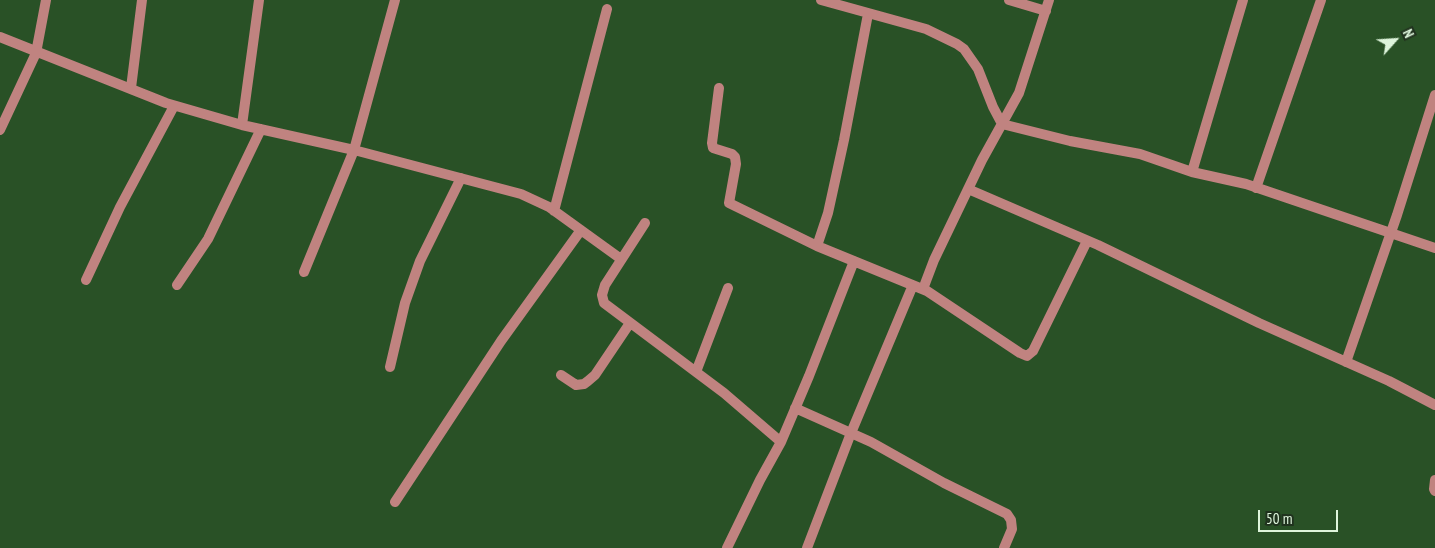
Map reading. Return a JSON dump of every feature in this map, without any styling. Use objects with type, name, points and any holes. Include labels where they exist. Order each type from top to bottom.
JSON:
[{"type":"street","points":[[0,130],[36,53],[46,0]]},
{"type":"street","points":[[131,88],[142,0]]},
{"type":"street","points":[[242,125],[259,0]]},
{"type":"street","points":[[304,272],[354,150],[395,0]]},
{"type":"street","points":[[821,0],[926,29],[943,36],[964,49],[978,69],[1002,124],[1070,141],[1140,154],[1192,172],[1256,188],[1435,248]]},
{"type":"street","points":[[1009,0],[1046,11]]},
{"type":"street","points":[[807,548],[851,432],[918,287],[934,260],[968,189],[1019,93],[1049,0]]},
{"type":"street","points":[[1192,172],[1243,0]]},
{"type":"street","points":[[1256,188],[1321,0]]},
{"type":"street","points":[[554,211],[607,9]]},
{"type":"street","points":[[817,246],[828,213],[868,14]]},
{"type":"street","points":[[0,37],[36,53],[174,106],[242,125],[354,150],[521,194],[554,211],[621,259]]},
{"type":"street","points":[[720,88],[712,143],[713,148],[736,157],[729,203],[817,246],[918,287],[1027,356],[1033,351],[1087,241]]},
{"type":"street","points":[[1346,362],[1391,232],[1435,95]]},
{"type":"street","points":[[86,280],[120,207],[174,106]]},
{"type":"street","points":[[177,285],[208,238],[261,129]]},
{"type":"street","points":[[390,367],[405,303],[420,261],[460,178]]},
{"type":"street","points":[[968,189],[1087,241],[1258,323],[1389,381],[1435,405]]},
{"type":"street","points":[[645,223],[604,285],[602,299],[606,306],[724,393],[781,442]]},
{"type":"street","points":[[395,502],[501,341],[581,230]]},
{"type":"street","points":[[727,548],[781,442],[854,261]]},
{"type":"street","points":[[696,372],[728,288]]},
{"type":"street","points":[[561,374],[576,385],[584,384],[595,375],[630,323]]},
{"type":"street","points":[[795,408],[851,432],[891,452],[944,483],[1007,514],[1012,522],[1012,529],[1004,548]]},
{"type":"street","points":[[1435,480],[1435,491]]}]
